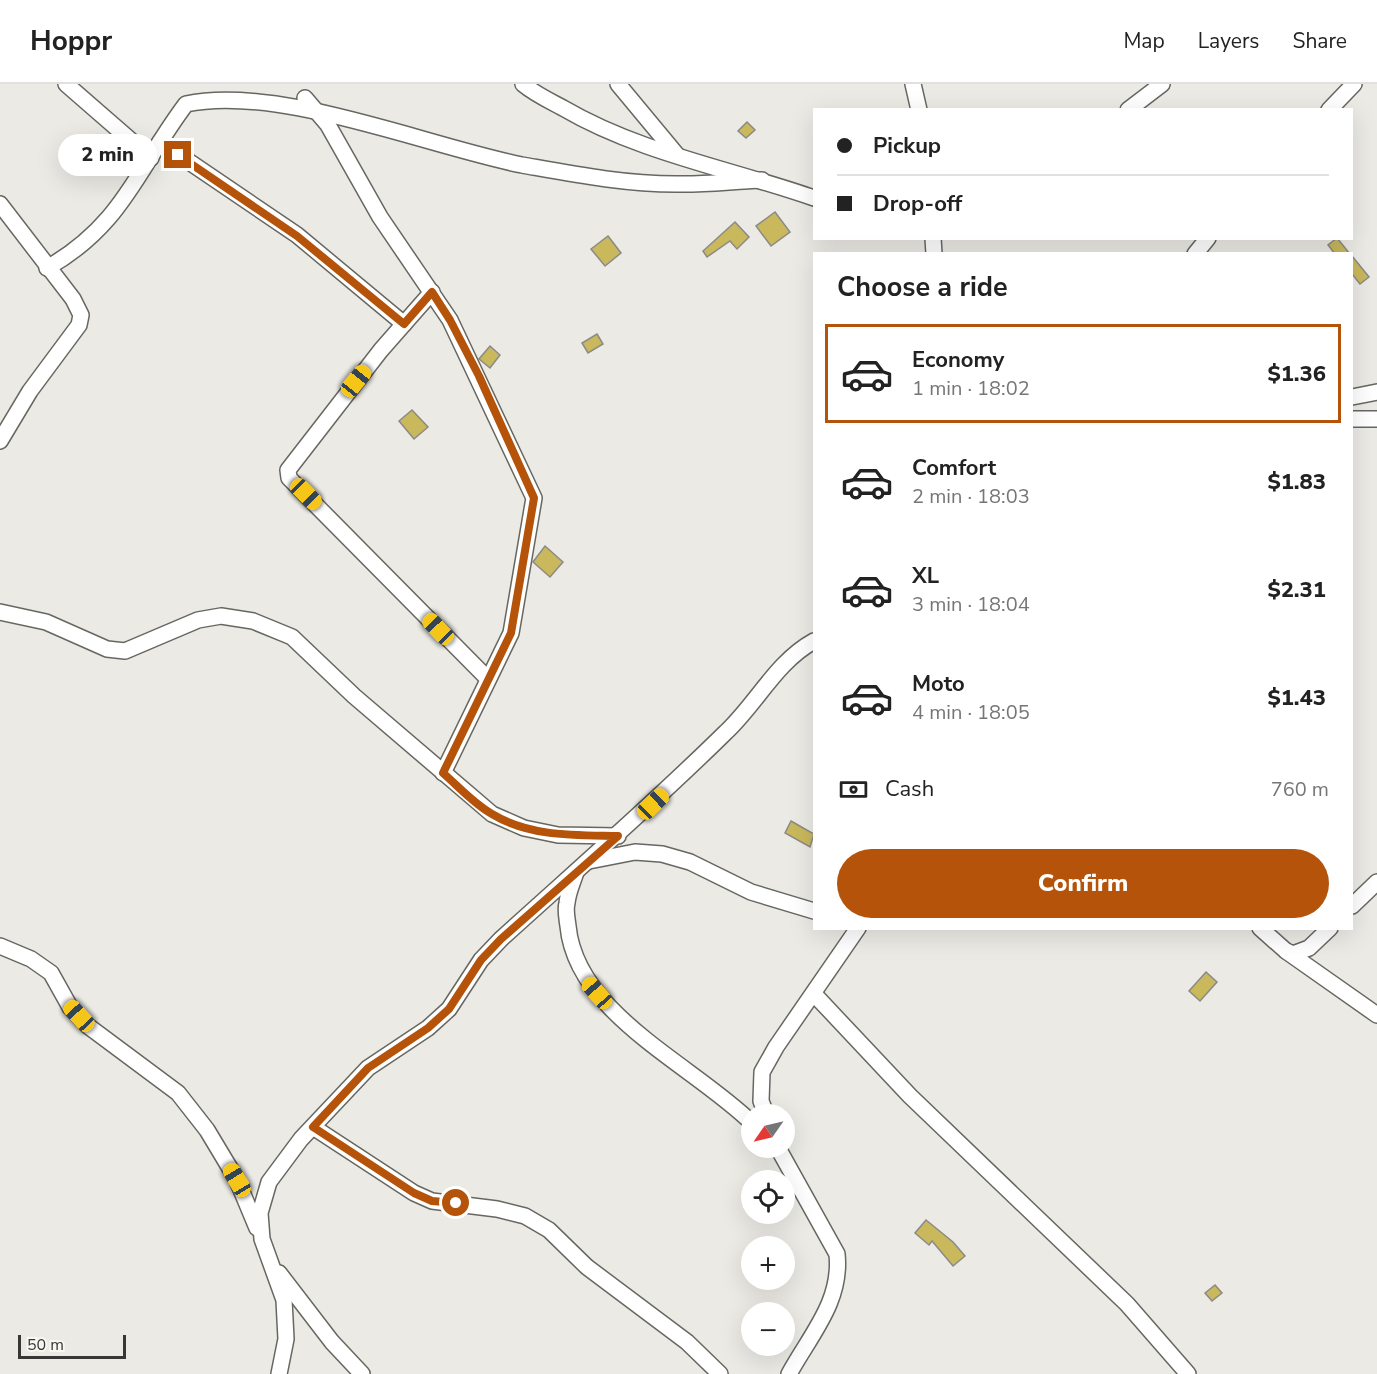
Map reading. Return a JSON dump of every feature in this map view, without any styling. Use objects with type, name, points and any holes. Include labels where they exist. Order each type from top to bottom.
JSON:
[{"type":"street","points":[[66,84],[151,158]]},
{"type":"street","points":[[523,84],[594,126],[679,157],[762,180],[813,198]]},
{"type":"street","points":[[618,84],[679,157]]},
{"type":"street","points":[[913,84],[919,108]]},
{"type":"street","points":[[1331,108],[1354,84]]},
{"type":"street","points":[[1130,108],[1153,86]]},
{"type":"street","points":[[47,268],[89,240],[125,200],[186,104],[202,95],[233,89],[265,91],[346,106],[426,136],[520,164],[619,181],[677,184],[762,180]]},
{"type":"street","points":[[305,98],[328,125],[380,217],[450,320],[479,376],[534,498],[511,633],[443,773]]},
{"type":"street","points":[[160,142],[297,236],[404,324]]},
{"type":"street","points":[[0,204],[47,268],[73,298],[81,315],[79,325],[30,392],[0,441]]},
{"type":"street","points":[[1197,252],[1206,240]]},
{"type":"street","points":[[432,292],[292,463],[288,470],[289,477],[488,679]]},
{"type":"street","points":[[1353,397],[1377,392]]},
{"type":"street","points":[[1353,419],[1377,420]]},
{"type":"street","points":[[0,612],[46,622],[107,649],[125,651],[198,620],[221,616],[253,621],[292,637],[492,814],[524,828],[558,835],[618,836]]},
{"type":"street","points":[[262,1239],[260,1214],[269,1182],[313,1127],[368,1068],[428,1028],[449,1009],[481,960],[576,871],[618,836],[729,729],[783,665],[800,649],[813,642]]},
{"type":"street","points":[[589,861],[635,852],[662,854],[690,862],[751,892],[813,911]]},
{"type":"street","points":[[576,871],[566,904],[570,946],[586,980],[608,1006],[648,1041],[723,1096],[741,1113]]},
{"type":"street","points":[[1353,905],[1377,882]]},
{"type":"street","points":[[762,1104],[762,1072],[776,1047],[857,930]]},
{"type":"street","points":[[1262,930],[1286,951],[1377,1015]]},
{"type":"street","points":[[1286,951],[1293,954],[1309,948],[1328,930]]},
{"type":"street","points":[[0,946],[31,959],[51,973],[70,1006],[88,1026],[178,1093],[207,1130],[237,1180],[272,1264],[284,1300],[286,1339],[279,1374]]},
{"type":"street","points":[[814,994],[910,1096],[1127,1304],[1188,1374]]},
{"type":"street","points":[[313,1127],[414,1193],[432,1201],[497,1209],[525,1216],[549,1230],[587,1268],[687,1342],[720,1374]]},
{"type":"street","points":[[783,1158],[837,1254],[839,1271],[837,1287],[829,1305],[789,1374]]},
{"type":"street","points":[[272,1264],[332,1342],[363,1374]]},
{"type":"building","points":[[747,122],[755,130],[746,138],[738,131]]},
{"type":"building","points":[[775,212],[790,232],[771,246],[756,226]]},
{"type":"building","points":[[735,222],[749,237],[737,249],[730,241],[707,257],[703,251]]},
{"type":"building","points":[[608,236],[621,253],[605,266],[591,249]]},
{"type":"building","points":[[1339,240],[1348,252],[1333,252],[1328,245]]},
{"type":"building","points":[[1353,257],[1369,277],[1360,284],[1353,275]]},
{"type":"building","points":[[597,334],[603,344],[588,353],[582,343]]},
{"type":"building","points":[[490,346],[500,355],[490,368],[479,359]]},
{"type":"building","points":[[412,410],[428,427],[414,439],[399,421]]},
{"type":"building","points":[[545,546],[563,562],[550,577],[533,562]]},
{"type":"building","points":[[791,821],[813,833],[810,847],[785,833]]},
{"type":"building","points":[[1206,972],[1217,982],[1200,1001],[1189,991]]},
{"type":"building","points":[[926,1220],[953,1242],[965,1256],[953,1266],[932,1241],[929,1245],[915,1233]]},
{"type":"building","points":[[1215,1285],[1222,1293],[1212,1301],[1205,1293]]},
{"type":"route","points":[[178,155],[297,236],[404,324],[432,292],[450,320],[479,376],[534,498],[511,633],[443,773],[492,814],[524,828],[558,835],[618,836],[501,939],[481,960],[449,1009],[428,1028],[368,1068],[313,1127],[414,1193],[432,1201],[456,1203]]}]
